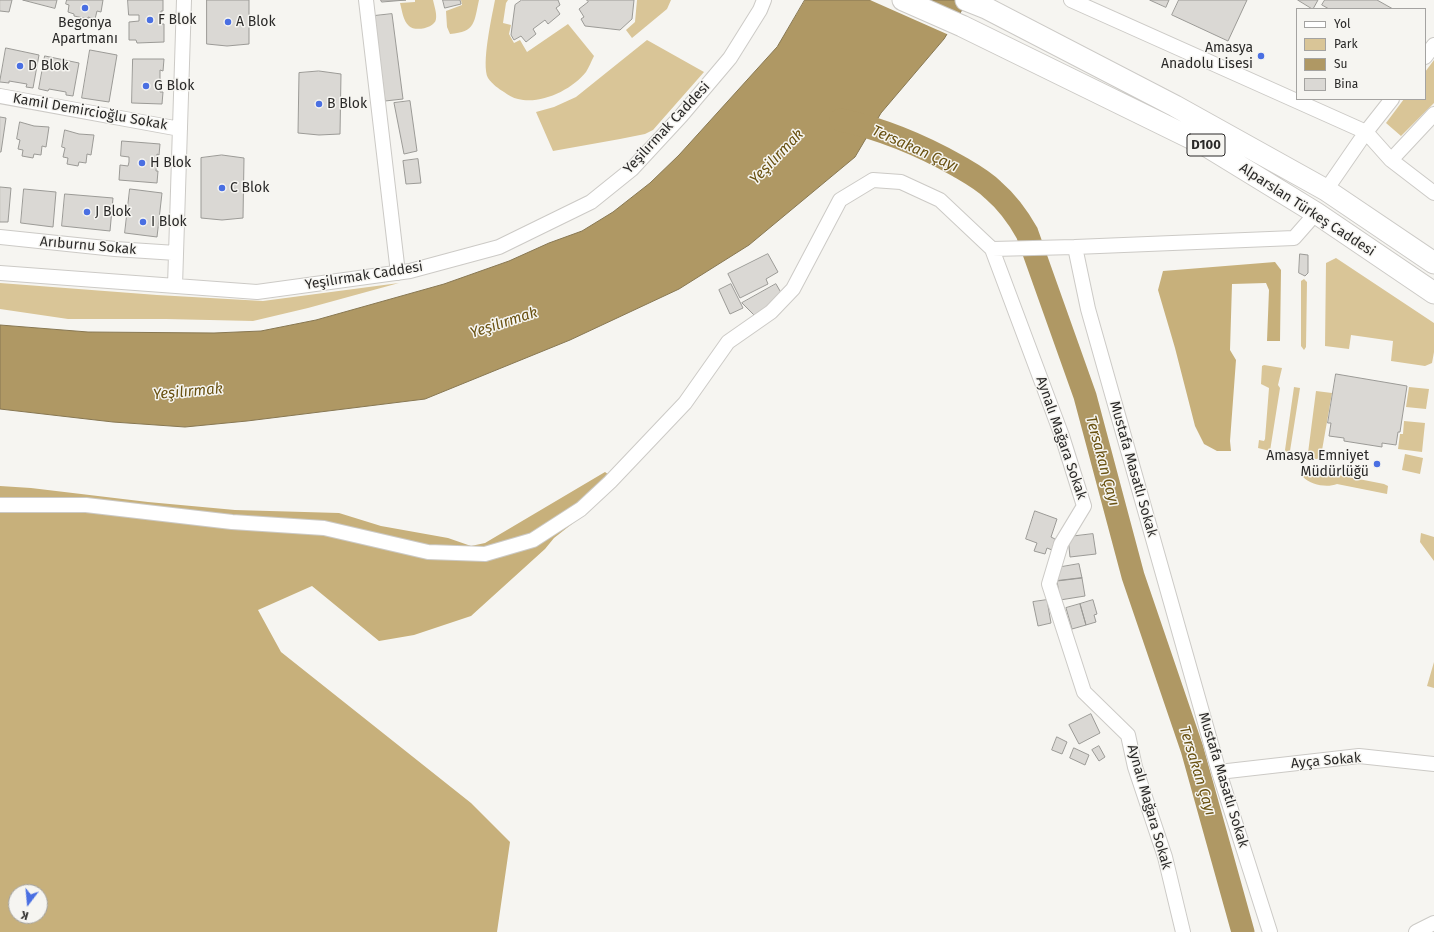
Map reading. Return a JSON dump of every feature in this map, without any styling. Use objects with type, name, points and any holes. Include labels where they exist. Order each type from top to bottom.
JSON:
[{"type":"highway","name":"Alparslan Türkeş Caddesi","points":[[903,0],[962,26],[1205,145],[1316,213],[1434,293]]},
{"type":"highway","name":"Alparslan Türkeş Caddesi","points":[[978,3],[1175,106],[1326,190],[1434,263]]},
{"type":"street","points":[[174,286],[184,0]]},
{"type":"street","points":[[366,0],[398,273]]},
{"type":"street","name":"Yeşilırmak Caddesi","points":[[0,273],[257,292],[410,272],[499,247],[591,202],[632,169],[681,116],[730,58],[760,10],[764,0]]},
{"type":"street","points":[[1071,0],[1366,132],[1391,160],[1434,193]]},
{"type":"street","points":[[1426,56],[1434,45]]},
{"type":"street","name":"Kamil Demircioğlu Sokak","points":[[0,96],[180,129]]},
{"type":"street","points":[[1326,190],[1366,132],[1391,100]]},
{"type":"street","points":[[1391,160],[1434,114]]},
{"type":"street","points":[[0,505],[86,505],[232,522],[324,528],[428,552],[485,554],[533,540],[581,509],[610,482],[685,403],[728,342],[771,312],[793,288],[840,200],[873,180],[901,182],[940,200],[992,249],[1294,238],[1316,213]]},
{"type":"street","name":"Arıburnu Sokak","points":[[0,237],[115,249],[176,253]]},
{"type":"street","name":"Mustafa Masatlı Sokak","points":[[1075,247],[1088,309],[1218,772],[1270,932]]},
{"type":"street","name":"Aynalı Mağara Sokak","points":[[992,249],[1062,436],[1084,506],[1060,544],[1049,584],[1084,692],[1128,735],[1135,768],[1165,857],[1183,932]]},
{"type":"street","name":"Ayça Sokak","points":[[1218,772],[1359,756],[1434,764]]},
{"type":"street","points":[[1416,932],[1434,923]]},
{"type":"green space","points":[[415,0],[433,0],[436,19],[435,22],[429,27],[416,29],[407,24],[400,3],[415,2]]},
{"type":"green space","points":[[461,0],[479,0],[474,20],[465,31],[450,34],[447,27],[446,11],[462,5]]},
{"type":"green space","points":[[495,0],[508,0],[506,3],[503,23],[511,25],[509,34],[514,43],[520,40],[527,52],[568,24],[594,56],[586,72],[580,79],[564,90],[536,100],[514,98],[491,82],[486,72],[486,52]]},
{"type":"green space","points":[[637,0],[671,0],[667,9],[632,38],[626,30],[635,22]]},
{"type":"green space","points":[[647,40],[704,72],[653,130],[645,134],[553,151],[536,112],[554,107],[576,97]]},
{"type":"green space","points":[[1434,60],[1434,103],[1401,136],[1386,123],[1403,100],[1426,100],[1426,71]]},
{"type":"green space","points":[[1336,258],[1434,323],[1434,352],[1432,363],[1425,366],[1391,361],[1393,341],[1351,335],[1349,349],[1325,346],[1326,263]]},
{"type":"green space","points":[[1304,279],[1307,282],[1306,347],[1304,350],[1301,346],[1301,281]]},
{"type":"green space","points":[[0,283],[157,295],[263,301],[399,283],[308,308],[253,321],[68,319],[0,309]]},
{"type":"green space","points":[[1262,366],[1282,368],[1278,385],[1280,388],[1270,451],[1258,448],[1259,440],[1264,441],[1265,439],[1269,388],[1261,384]]},
{"type":"green space","points":[[1294,387],[1300,388],[1290,451],[1287,453],[1285,450]]},
{"type":"green space","points":[[1409,387],[1429,389],[1426,409],[1406,407]]},
{"type":"green space","points":[[1316,391],[1332,393],[1321,456],[1314,459],[1308,453]]},
{"type":"green space","points":[[1404,421],[1425,423],[1422,452],[1398,449],[1400,434],[1403,434]]},
{"type":"green space","points":[[1405,454],[1423,458],[1420,474],[1402,470]]},
{"type":"green space","points":[[1308,469],[1384,484],[1388,486],[1387,494],[1337,484],[1324,486],[1315,484],[1303,477],[1303,472]]},
{"type":"green space","points":[[1421,533],[1434,537],[1434,561],[1420,542]]},
{"type":"green space","points":[[1434,662],[1434,688],[1427,686]]},
{"type":"shaded area","points":[[1275,262],[1281,270],[1280,341],[1267,341],[1269,290],[1266,283],[1232,284],[1230,350],[1236,360],[1230,441],[1231,451],[1217,451],[1204,444],[1195,426],[1158,290],[1163,271]]},
{"type":"shaded area","points":[[605,472],[619,482],[586,513],[554,538],[545,549],[471,616],[414,635],[379,641],[312,586],[258,610],[281,652],[471,803],[510,842],[497,932],[0,932],[0,486],[235,510],[339,513],[381,526],[448,538],[471,546],[485,543]]},
{"type":"water","name":"Yeşilırmak","points":[[805,0],[968,0],[944,39],[881,113],[855,157],[749,245],[679,289],[570,340],[425,399],[247,421],[185,427],[113,422],[0,409],[0,325],[88,332],[214,333],[261,331],[316,320],[444,284],[509,261],[549,243],[582,231],[613,212],[650,183],[679,155],[777,47]]},
{"type":"pier","points":[[870,0],[924,0],[960,16],[949,35]]},
{"type":"building","points":[[0,0],[12,0],[9,12],[0,11]]},
{"type":"building","points":[[23,0],[57,0],[55,8]]},
{"type":"building","name":"Begonya Apartmanı","points":[[67,0],[103,0],[101,12],[97,11],[95,19],[74,16],[74,14],[68,12],[69,5],[66,4]]},
{"type":"building","name":"F Blok","points":[[128,0],[163,0],[161,24],[164,24],[164,42],[137,43],[136,40],[129,40],[129,22],[139,21],[139,15],[129,15]]},
{"type":"building","name":"A Blok","points":[[207,0],[249,0],[249,44],[227,46],[207,44]]},
{"type":"building","points":[[381,0],[406,0],[382,2]]},
{"type":"building","points":[[443,0],[460,0],[461,4],[445,8]]},
{"type":"building","points":[[522,0],[558,0],[560,5],[556,8],[560,14],[548,24],[545,20],[533,29],[536,34],[526,42],[521,36],[514,40],[511,35],[515,5]]},
{"type":"building","points":[[587,0],[634,0],[632,19],[620,30],[585,26],[581,19],[584,17],[579,9],[588,2]]},
{"type":"building","points":[[1150,0],[1169,0],[1166,7]]},
{"type":"building","points":[[1179,0],[1247,0],[1228,41],[1172,15]]},
{"type":"building","points":[[1298,0],[1318,0],[1314,8]]},
{"type":"building","points":[[1325,0],[1377,0],[1391,8],[1327,8],[1322,5]]},
{"type":"building","points":[[392,14],[403,99],[385,101],[374,16]]},
{"type":"building","name":"D Blok","points":[[6,48],[39,55],[33,88],[26,87],[27,84],[9,81],[9,83],[0,82]]},
{"type":"building","points":[[90,50],[117,55],[109,102],[82,98]]},
{"type":"building","points":[[45,56],[79,63],[73,96],[66,95],[66,92],[39,89]]},
{"type":"building","name":"G Blok","points":[[133,59],[164,59],[163,71],[160,70],[160,92],[163,92],[162,104],[132,103]]},
{"type":"building","name":"B Blok","points":[[319,71],[341,74],[340,134],[319,135],[298,133],[299,73]]},
{"type":"building","points":[[410,101],[417,151],[404,154],[394,103]]},
{"type":"building","points":[[0,117],[6,118],[1,152],[0,152]]},
{"type":"building","points":[[20,122],[34,126],[49,127],[46,147],[42,146],[41,155],[34,154],[33,158],[22,156],[23,150],[18,149],[20,140],[17,139]]},
{"type":"building","points":[[65,130],[79,134],[94,135],[91,155],[87,154],[86,163],[79,162],[78,166],[67,164],[68,158],[63,157],[65,148],[62,147]]},
{"type":"building","name":"H Blok","points":[[122,141],[160,144],[159,155],[157,154],[157,183],[119,180],[120,165],[128,166],[129,162],[129,157],[121,156]]},
{"type":"building","name":"C Blok","points":[[222,155],[244,158],[243,218],[222,220],[201,218],[201,158]]},
{"type":"building","points":[[418,159],[421,183],[406,184],[403,161]]},
{"type":"building","points":[[0,187],[11,188],[8,222],[0,222]]},
{"type":"building","points":[[24,189],[56,192],[53,227],[21,223]]},
{"type":"building","name":"I Blok","points":[[130,189],[162,193],[157,237],[125,233]]},
{"type":"building","name":"J Blok","points":[[65,194],[113,198],[110,231],[62,226]]},
{"type":"building","points":[[768,254],[778,272],[766,279],[768,284],[740,298],[728,274]]},
{"type":"building","points":[[1300,254],[1308,255],[1308,273],[1305,276],[1299,273]]},
{"type":"building","points":[[731,284],[743,308],[730,314],[719,290]]},
{"type":"building","points":[[776,284],[783,296],[756,317],[742,303]]},
{"type":"building","points":[[1336,374],[1407,386],[1400,432],[1398,432],[1396,445],[1382,443],[1382,447],[1344,441],[1344,438],[1329,436],[1331,423],[1328,423]]},
{"type":"building","points":[[1035,511],[1057,519],[1051,537],[1055,539],[1052,550],[1047,548],[1045,554],[1034,551],[1037,543],[1026,539]]},
{"type":"building","points":[[1093,534],[1096,554],[1070,557],[1068,537]]},
{"type":"building","points":[[1079,564],[1082,578],[1057,581],[1056,568]]},
{"type":"building","points":[[1082,578],[1085,596],[1060,600],[1057,581]]},
{"type":"building","points":[[1047,600],[1051,623],[1038,626],[1033,602]]},
{"type":"building","points":[[1093,600],[1097,614],[1094,615],[1096,622],[1086,625],[1080,604]]},
{"type":"building","points":[[1080,604],[1086,625],[1072,629],[1066,608]]},
{"type":"building","points":[[1091,714],[1100,733],[1079,744],[1069,725]]},
{"type":"building","points":[[1057,737],[1067,742],[1062,754],[1052,750]]},
{"type":"building","points":[[1099,746],[1105,757],[1099,761],[1092,750]]},
{"type":"building","points":[[1074,748],[1089,755],[1085,765],[1070,758]]},
{"type":"waterway","name":"Tersakan Çayı","points":[[841,120],[901,138],[944,158],[972,174],[985,183],[1008,205],[1027,233],[1085,396],[1133,576],[1192,749],[1243,932]]},
{"type":"place","name":"Begonya Apartmanı","points":[[85,8]]},
{"type":"place","name":"F Blok","points":[[150,20]]},
{"type":"place","name":"A Blok","points":[[228,22]]},
{"type":"place","name":"Amasya Anadolu Lisesi","points":[[1261,56]]},
{"type":"place","name":"D Blok","points":[[20,66]]},
{"type":"place","name":"G Blok","points":[[146,86]]},
{"type":"place","name":"B Blok","points":[[319,104]]},
{"type":"place","name":"H Blok","points":[[142,163]]},
{"type":"place","name":"C Blok","points":[[222,188]]},
{"type":"place","name":"J Blok","points":[[87,212]]},
{"type":"place","name":"I Blok","points":[[143,222]]},
{"type":"place","name":"Amasya Emniyet Müdürlüğü","points":[[1377,464]]}]
